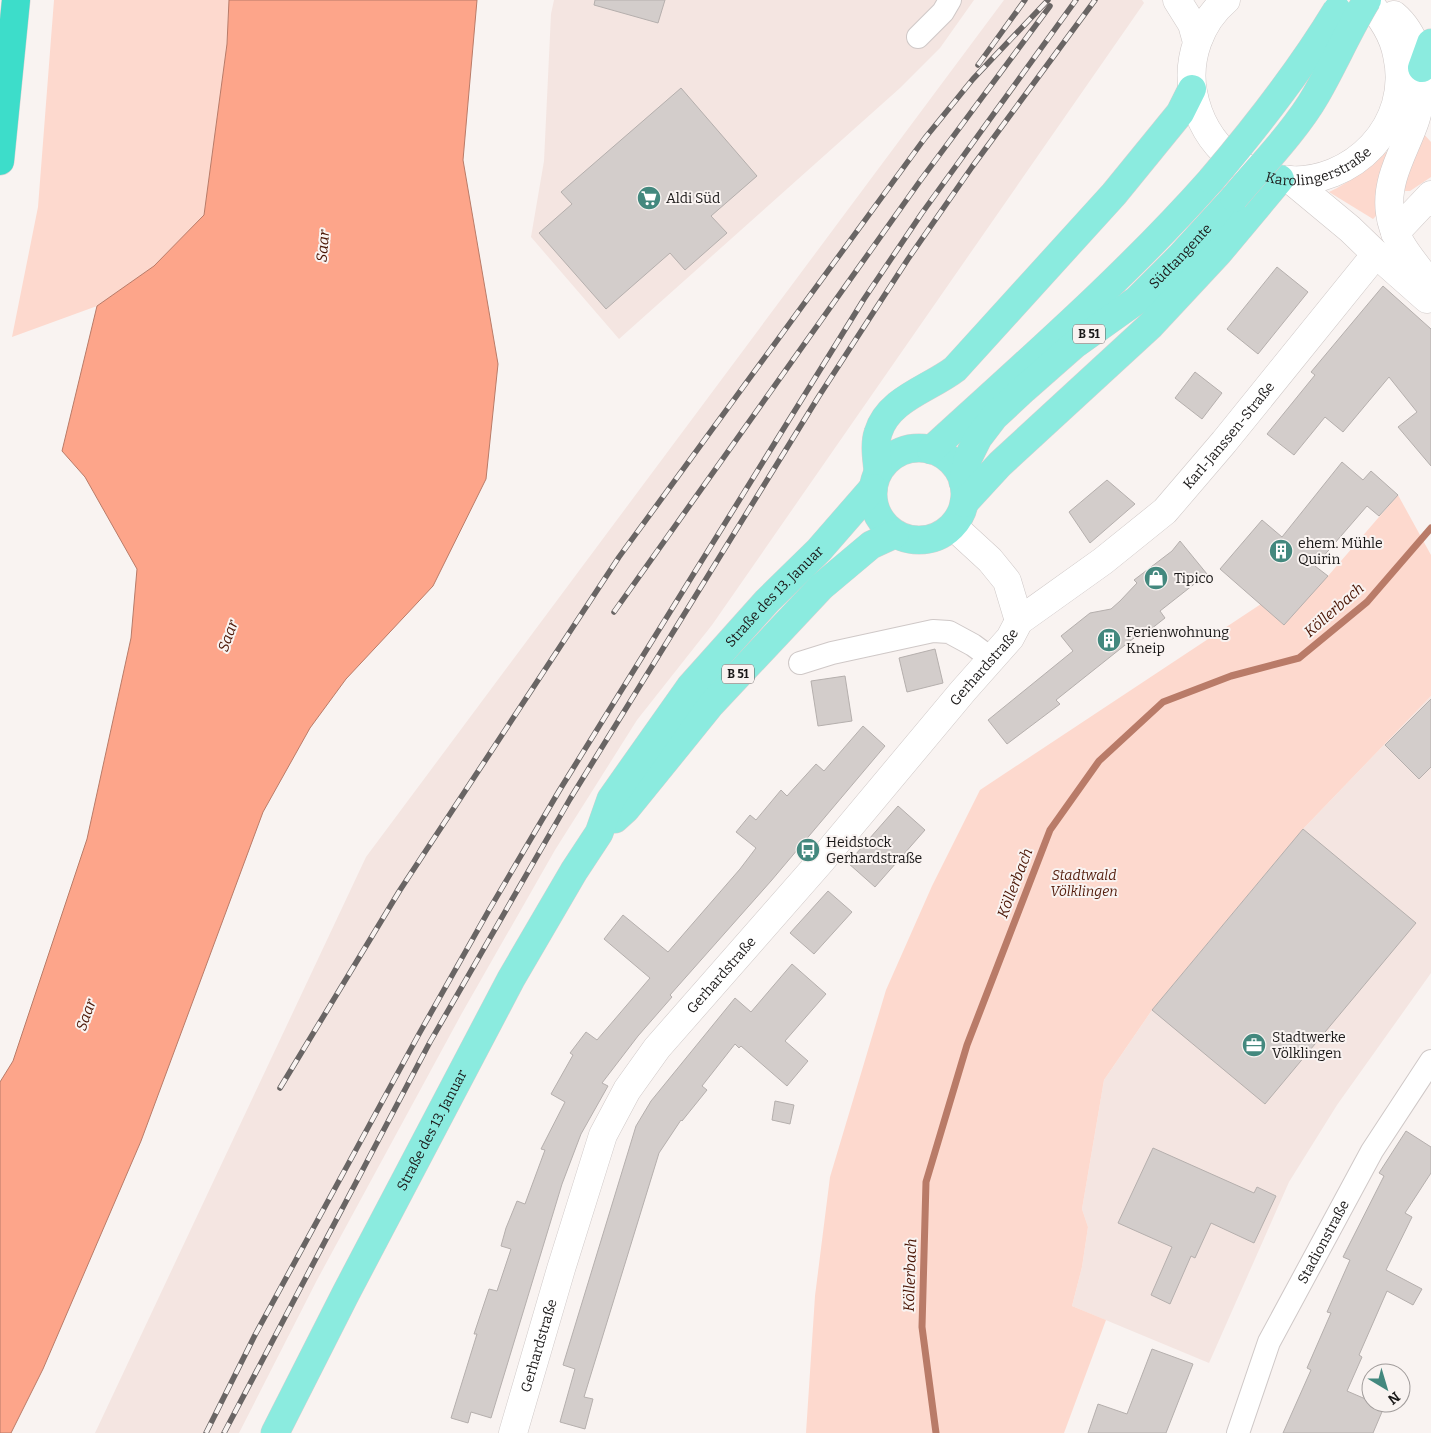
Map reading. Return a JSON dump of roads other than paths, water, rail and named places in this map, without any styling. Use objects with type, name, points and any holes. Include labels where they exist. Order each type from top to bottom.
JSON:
[{"type":"highway","points":[[0,160],[16,0]]},
{"type":"main road","name":"Südtangente","points":[[931,450],[1129,267],[1211,180],[1253,131],[1310,55],[1343,0]]},
{"type":"main road","name":"Südtangente","points":[[960,504],[968,458],[978,438],[994,417],[1074,345],[1137,300],[1180,257],[1234,198],[1292,128],[1315,96],[1351,25],[1367,0]]},
{"type":"main road","points":[[1192,89],[1180,113],[1114,194],[954,369],[887,413],[878,434],[876,480],[873,499],[879,518],[895,534],[911,540],[922,540],[942,534],[960,504],[1000,464],[1150,326],[1285,180]]},
{"type":"main road","points":[[876,480],[889,459],[900,452],[915,449],[931,450],[940,453],[954,465],[960,504]]},
{"type":"main road","name":"Straße des 13. Januar","points":[[275,1433],[346,1293],[511,979],[574,871],[599,833],[611,799],[690,687],[767,601],[819,550],[876,480]]},
{"type":"main road","name":"Straße des 13. Januar","points":[[599,833],[626,809],[711,704],[821,587],[871,545],[895,534]]},
{"type":"street","points":[[1177,0],[1192,24],[1197,42]]},
{"type":"street","name":"Karolingerstraße","points":[[1226,0],[1207,23],[1197,42],[1192,67],[1192,89],[1197,110],[1216,144],[1230,157],[1258,173],[1285,180],[1307,180],[1323,177],[1352,164],[1372,147],[1390,120],[1398,94],[1400,76],[1398,55],[1385,23],[1367,0]]},
{"type":"street","points":[[1367,0],[1388,11],[1405,25],[1416,48],[1426,56],[1431,115]]},
{"type":"street","points":[[918,37],[942,4]]},
{"type":"street","points":[[1426,56],[1419,108],[1402,152],[1389,196],[1394,232],[1431,285]]},
{"type":"street","points":[[1285,180],[1350,229],[1431,303]]},
{"type":"street","points":[[1350,229],[1368,232],[1394,232],[1431,195]]},
{"type":"street","name":"Karl-Janssen-Straße","points":[[1060,594],[1165,511],[1224,442],[1376,254]]},
{"type":"street","points":[[960,504],[990,560],[1007,581],[1019,621]]},
{"type":"street","name":"Gerhardstraße","points":[[513,1433],[603,1135],[627,1090],[657,1048],[821,861],[1010,638],[1019,621],[1060,594]]},
{"type":"street","points":[[800,663],[832,653],[933,631],[949,632],[973,645],[992,659]]},
{"type":"street","name":"Stadionstraße","points":[[1238,1433],[1269,1342],[1372,1151],[1431,1061]]},
{"type":"water","name":"Saar","points":[[229,0],[477,0],[463,160],[498,364],[486,479],[433,586],[346,679],[310,728],[263,812],[141,1141],[43,1369],[11,1433],[0,1433],[0,1082],[13,1061],[87,839],[131,638],[137,569],[85,477],[62,451],[97,306],[154,266],[204,215],[227,44]]},
{"type":"waterway","name":"Köllerbach","points":[[936,1433],[922,1327],[926,1182],[967,1045],[1050,830],[1099,761],[1163,702],[1231,676],[1299,658],[1367,602],[1431,528]]},
{"type":"railway","points":[[978,65],[1025,0]]},
{"type":"railway","points":[[280,1088],[400,890],[619,557],[925,138],[973,79],[1048,0]]},
{"type":"railway","points":[[206,1433],[255,1335],[419,1034],[559,791],[864,299],[922,213],[1076,0]]},
{"type":"railway","points":[[224,1433],[430,1042],[570,799],[819,396],[908,259],[972,167],[1095,0]]},
{"type":"railway","points":[[614,612],[920,181],[1050,6]]},
{"type":"place","name":"Aldi Süd","points":[[649,198]]},
{"type":"place","name":"ehem. Mühle Quirin","points":[[1281,551]]},
{"type":"place","name":"Tipico","points":[[1156,578]]},
{"type":"place","name":"Ferienwohnung Kneip","points":[[1109,640]]},
{"type":"place","name":"Heidstock Gerhardstraße","points":[[808,850]]},
{"type":"place","name":"Stadtwerke Völklingen","points":[[1254,1045]]},
{"type":"park label","name":"Stadtwald Völklingen","points":[[1084,884]]}]
